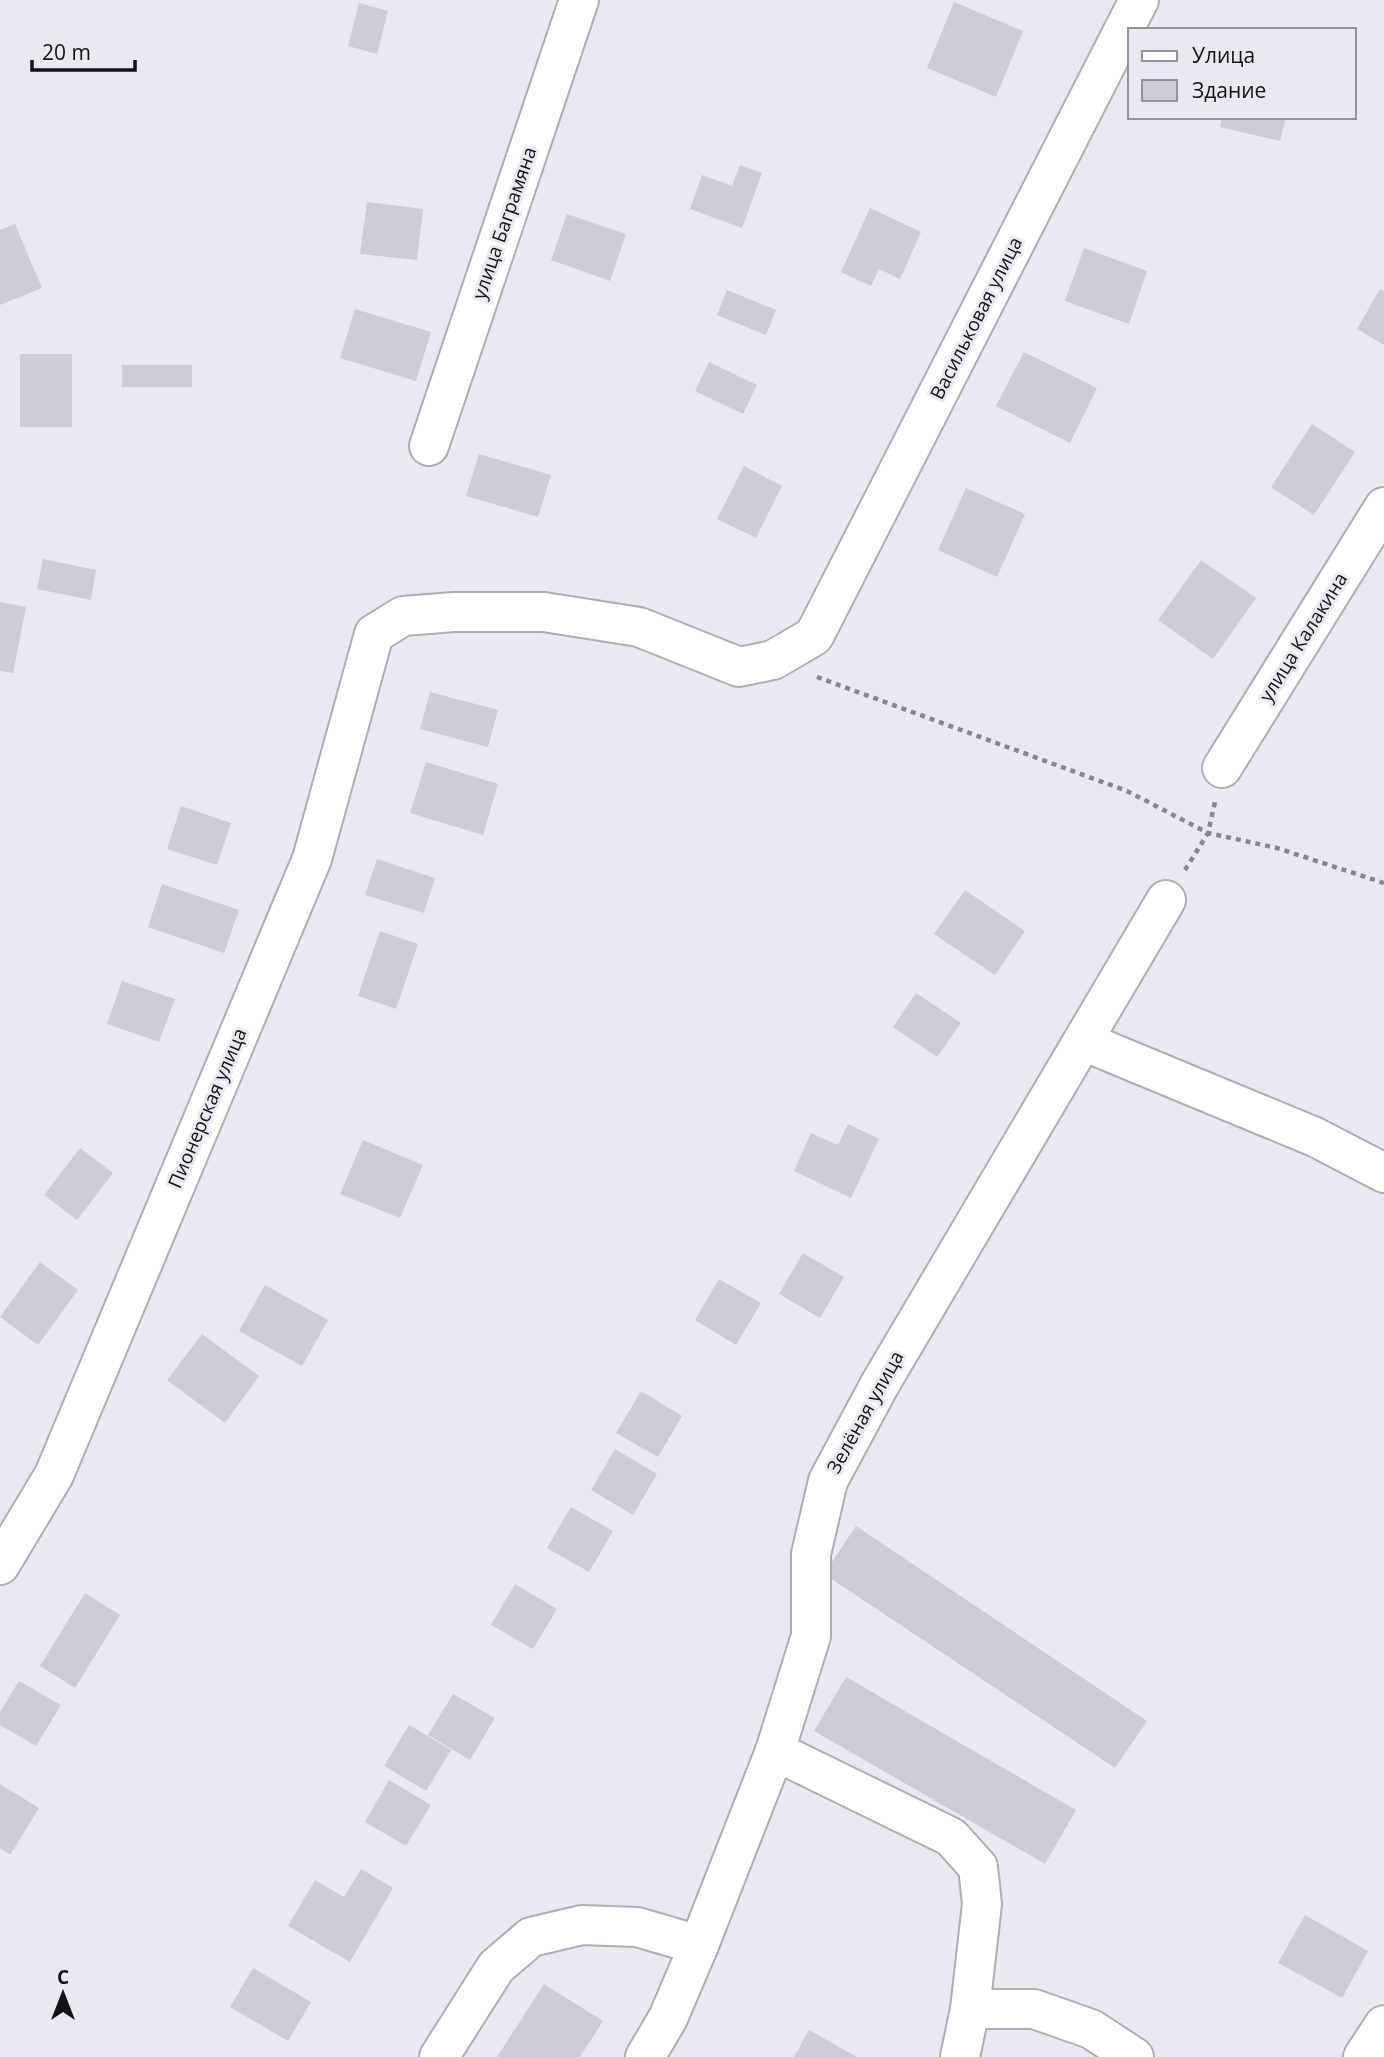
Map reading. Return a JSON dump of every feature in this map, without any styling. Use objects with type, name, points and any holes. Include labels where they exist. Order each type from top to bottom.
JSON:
[{"type":"street","name":"улица Баграмяна","points":[[429,446],[579,0]]},
{"type":"street","name":"Васильковая улица","points":[[773,660],[814,636],[1139,0]]},
{"type":"street","name":"улица Калакина","points":[[1222,768],[1384,507]]},
{"type":"street","name":"Пионерская улица","points":[[0,1565],[54,1475],[312,859],[374,634],[403,616],[454,612],[544,612],[639,627],[739,667],[773,660]]},
{"type":"street","name":"Зелёная улица","points":[[645,2057],[668,2018],[775,1752],[811,1636],[811,1554],[828,1481],[880,1384],[1166,900]]},
{"type":"street","points":[[1083,1041],[1315,1137],[1384,1173]]},
{"type":"street","points":[[775,1752],[951,1837],[978,1867],[982,1904],[970,2009],[960,2057]]},
{"type":"street","points":[[439,2057],[496,1967],[531,1937],[582,1925],[637,1927],[699,1945]]},
{"type":"street","points":[[970,2009],[1034,2009],[1091,2029],[1134,2057]]},
{"type":"street","points":[[1363,2057],[1384,2025]]},
{"type":"path","points":[[773,660],[1127,791],[1208,833],[1277,848],[1384,883]]},
{"type":"path","points":[[1166,900],[1208,833],[1222,768]]},
{"type":"building","points":[[954,2],[1023,31],[996,97],[927,68]]},
{"type":"building","points":[[359,3],[388,11],[377,54],[348,46]]},
{"type":"building","points":[[1222,119],[1286,119],[1280,141],[1220,127]]},
{"type":"building","points":[[740,165],[762,173],[742,228],[690,209],[702,175],[732,186]]},
{"type":"building","points":[[367,202],[423,209],[417,260],[360,254]]},
{"type":"building","points":[[870,208],[921,232],[900,279],[879,269],[871,286],[841,272]]},
{"type":"building","points":[[567,214],[626,234],[610,281],[551,260]]},
{"type":"building","points":[[15,224],[42,288],[0,305],[0,230]]},
{"type":"building","points":[[1084,248],[1147,271],[1129,324],[1065,301]]},
{"type":"building","points":[[1380,289],[1384,291],[1384,345],[1357,329]]},
{"type":"building","points":[[727,290],[776,310],[766,335],[717,315]]},
{"type":"building","points":[[355,309],[431,332],[416,381],[340,358]]},
{"type":"building","points":[[1024,352],[1097,388],[1070,443],[996,406]]},
{"type":"building","points":[[20,354],[72,354],[72,427],[20,427]]},
{"type":"building","points":[[709,362],[757,385],[743,414],[695,391]]},
{"type":"building","points":[[122,365],[192,365],[192,387],[122,387]]},
{"type":"building","points":[[1312,424],[1355,452],[1314,515],[1271,487]]},
{"type":"building","points":[[479,454],[551,475],[538,517],[466,496]]},
{"type":"building","points":[[744,466],[782,486],[756,538],[717,519]]},
{"type":"building","points":[[966,488],[1025,514],[997,577],[938,550]]},
{"type":"building","points":[[43,559],[96,570],[91,600],[37,589]]},
{"type":"building","points":[[1201,560],[1256,598],[1213,659],[1158,620]]},
{"type":"building","points":[[0,602],[26,607],[13,673],[0,671]]},
{"type":"building","points":[[430,692],[498,710],[488,747],[420,729]]},
{"type":"building","points":[[426,762],[498,784],[483,835],[410,813]]},
{"type":"building","points":[[181,806],[231,823],[217,865],[167,849]]},
{"type":"building","points":[[377,859],[435,878],[424,913],[365,895]]},
{"type":"building","points":[[162,884],[239,910],[224,953],[148,927]]},
{"type":"building","points":[[965,890],[1025,931],[995,975],[934,934]]},
{"type":"building","points":[[380,931],[418,944],[396,1009],[358,996]]},
{"type":"building","points":[[122,981],[175,999],[159,1042],[107,1024]]},
{"type":"building","points":[[916,993],[961,1023],[937,1057],[893,1027]]},
{"type":"building","points":[[848,1124],[879,1139],[851,1198],[794,1171],[811,1133],[838,1145]]},
{"type":"building","points":[[363,1140],[423,1165],[400,1218],[340,1194]]},
{"type":"building","points":[[80,1148],[113,1173],[77,1220],[44,1195]]},
{"type":"building","points":[[803,1253],[844,1277],[820,1318],[779,1294]]},
{"type":"building","points":[[40,1262],[78,1290],[38,1345],[0,1317]]},
{"type":"building","points":[[719,1279],[761,1303],[736,1345],[695,1320]]},
{"type":"building","points":[[265,1285],[328,1320],[302,1366],[239,1331]]},
{"type":"building","points":[[202,1334],[259,1376],[225,1423],[167,1380]]},
{"type":"building","points":[[641,1391],[682,1416],[658,1457],[616,1433]]},
{"type":"building","points":[[615,1449],[657,1474],[633,1515],[591,1490]]},
{"type":"building","points":[[571,1507],[613,1531],[589,1572],[547,1548]]},
{"type":"building","points":[[856,1526],[1147,1721],[1115,1768],[824,1574]]},
{"type":"building","points":[[515,1584],[557,1609],[533,1649],[491,1625]]},
{"type":"building","points":[[85,1593],[120,1615],[75,1688],[40,1666]]},
{"type":"building","points":[[846,1677],[1076,1810],[1045,1864],[814,1731]]},
{"type":"building","points":[[19,1681],[61,1705],[36,1746],[0,1725],[0,1712]]},
{"type":"building","points":[[453,1694],[495,1718],[470,1760],[428,1735]]},
{"type":"building","points":[[409,1725],[451,1750],[426,1791],[384,1766]]},
{"type":"building","points":[[389,1780],[431,1805],[406,1846],[365,1822]]},
{"type":"building","points":[[0,1784],[39,1808],[10,1855],[0,1848]]},
{"type":"building","points":[[361,1869],[393,1888],[350,1962],[288,1926],[315,1880],[344,1897]]},
{"type":"building","points":[[1305,1915],[1368,1951],[1342,1998],[1278,1963]]},
{"type":"building","points":[[253,1968],[311,2002],[288,2041],[230,2007]]},
{"type":"building","points":[[544,1984],[603,2021],[580,2057],[497,2057]]},
{"type":"building","points":[[809,2030],[857,2057],[794,2057]]}]
